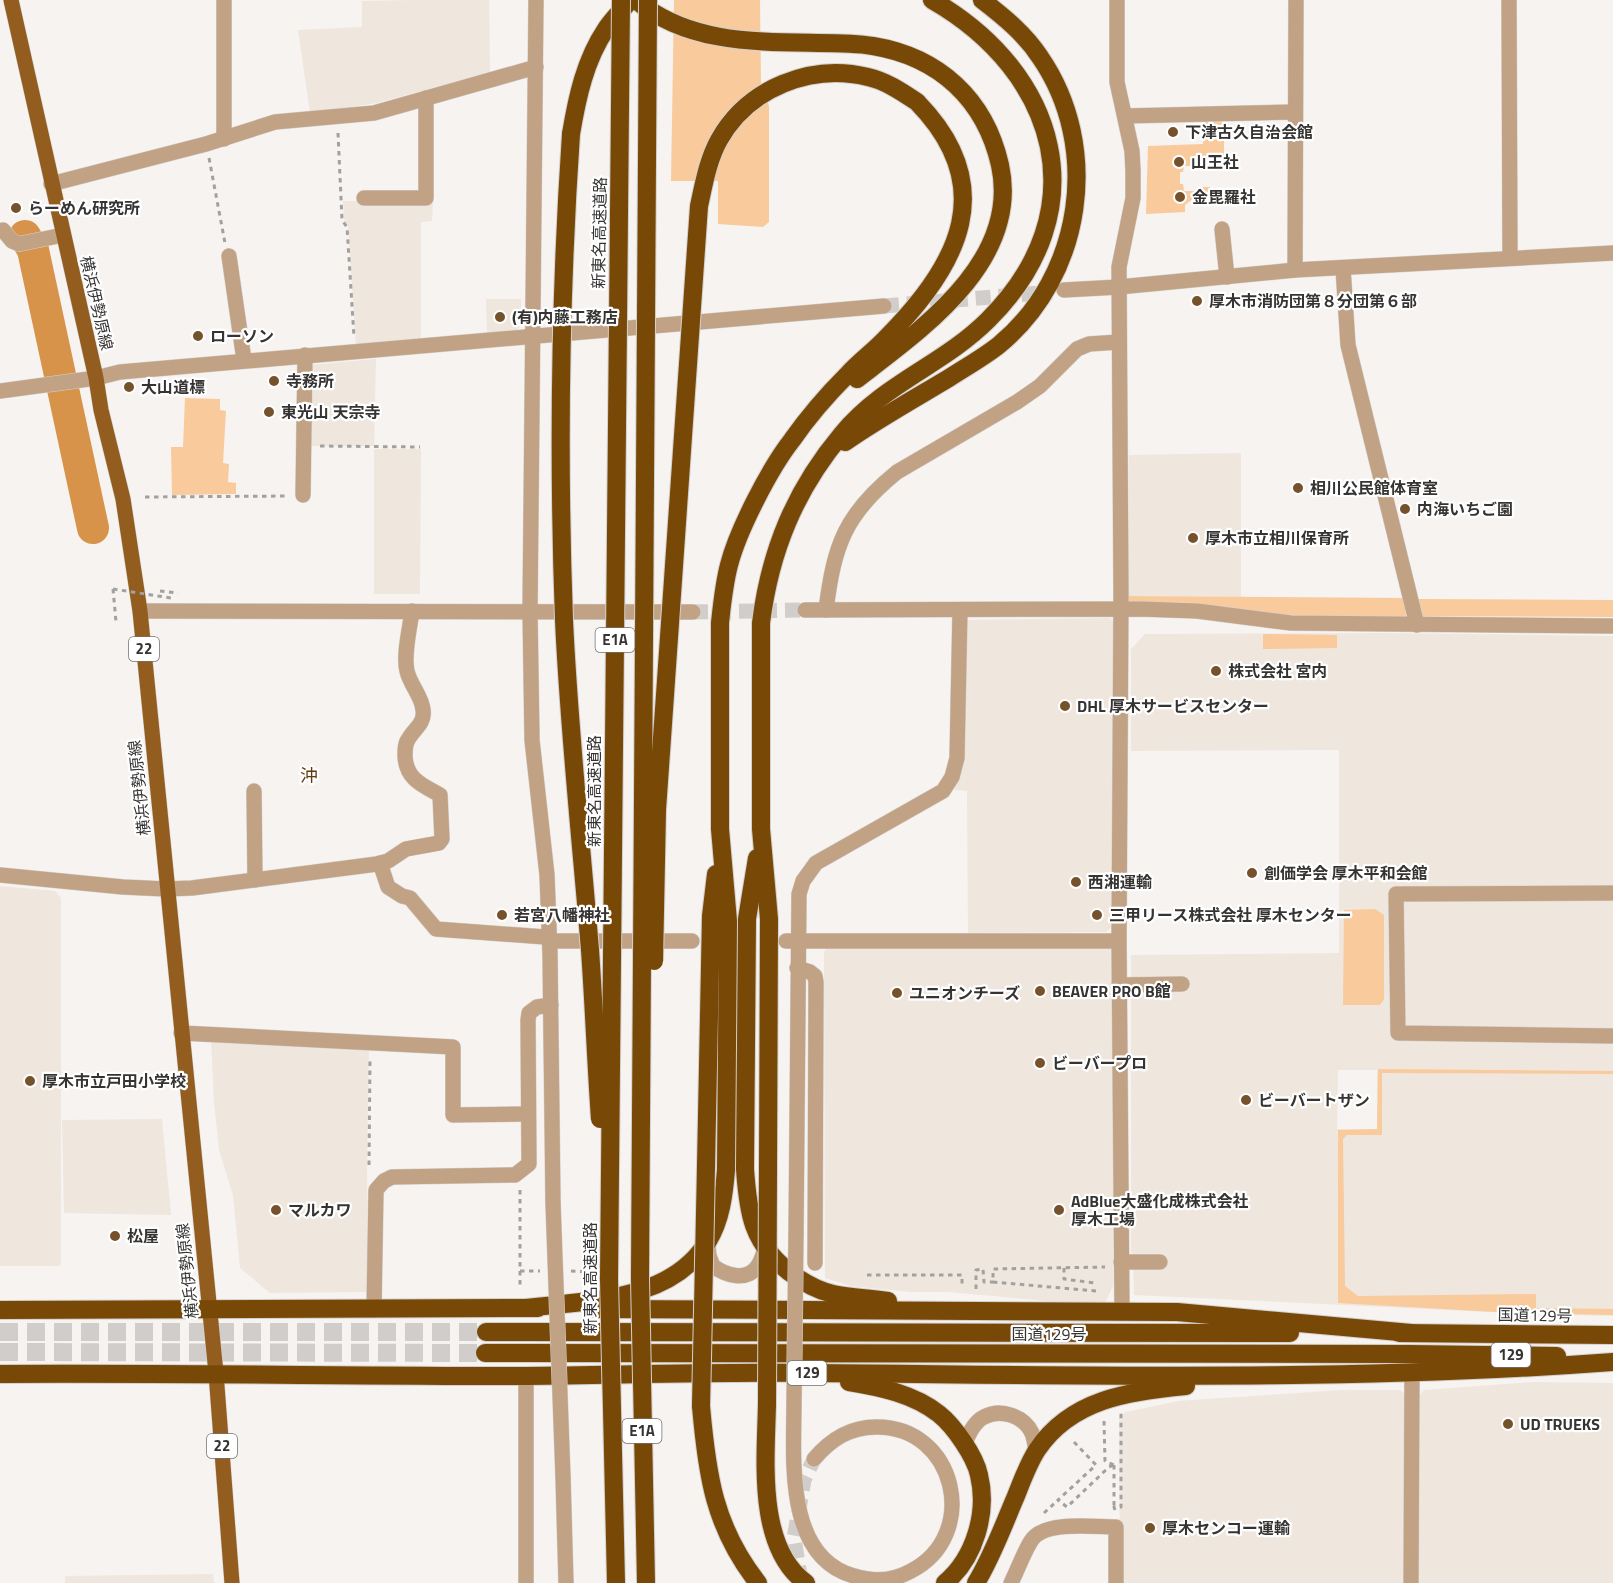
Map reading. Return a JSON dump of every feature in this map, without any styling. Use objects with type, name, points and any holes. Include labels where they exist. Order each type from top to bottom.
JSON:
[{"type":"highway","name":"新東名高速道路","points":[[616,1583],[602,1275],[621,0]]},
{"type":"highway","points":[[602,1275],[590,953],[569,698],[562,545],[561,386],[565,222],[571,134],[582,80],[593,53],[606,28],[631,0]]},
{"type":"highway","points":[[636,0],[663,18],[713,36],[776,42],[871,45],[912,57],[947,76],[963,91],[978,110],[989,130],[1001,171],[1002,191],[1000,213],[986,253],[961,291],[943,309],[917,333],[813,414]]},
{"type":"highway","name":"E1A","points":[[646,1583],[640,1278],[648,0]]},
{"type":"highway","points":[[806,1583],[799,1578],[780,1551],[770,1522],[766,1486],[769,919],[761,829],[761,623],[765,593],[774,554],[796,502],[818,466],[842,434],[870,405],[884,393],[969,338],[1020,283],[1036,252],[1047,221],[1052,190],[1052,162],[1047,135],[1038,107],[1023,80],[1006,59],[961,18],[932,0]]},
{"type":"highway","points":[[818,466],[844,442],[999,345],[1022,323],[1039,301],[1065,251],[1077,193],[1078,165],[1074,136],[1066,108],[1055,81],[1023,35],[982,0]]},
{"type":"highway","points":[[526,1308],[626,1295],[654,1286],[679,1271],[692,1259],[708,1241],[716,1224],[723,1197],[726,1170],[728,921],[720,829],[720,623],[729,563],[741,531],[770,473],[791,441],[847,374],[889,336],[931,286],[957,240],[963,215],[963,189],[957,164],[947,139],[935,120],[917,102],[895,88],[869,77],[842,73],[814,74],[787,81],[761,95],[738,116],[719,139],[707,170],[699,206],[657,810],[651,1116],[640,1278]]},
{"type":"highway","points":[[720,829],[711,916],[701,1406],[706,1462],[716,1504],[728,1538],[743,1565],[758,1583]]},
{"type":"highway","points":[[761,829],[747,919],[745,1169],[747,1200],[753,1225],[765,1249],[778,1263],[802,1282],[832,1294],[997,1310]]},
{"type":"highway","name":"129","points":[[0,1310],[526,1308],[1177,1312],[1411,1333]]},
{"type":"highway","name":"国道129号","points":[[486,1332],[1613,1335]]},
{"type":"highway","name":"国道129号","points":[[485,1353],[1410,1354],[1613,1357]]},
{"type":"highway","name":"129","points":[[0,1374],[216,1373],[526,1376],[773,1372],[1287,1377],[1533,1368],[1613,1362]]},
{"type":"highway","points":[[773,1372],[876,1386],[911,1398],[939,1414],[965,1443],[979,1474],[982,1501],[980,1526],[967,1555],[945,1583]]},
{"type":"highway","points":[[976,1583],[990,1561],[1016,1493],[1036,1451],[1062,1422],[1081,1410],[1128,1393],[1287,1377]]},
{"type":"main road","name":"横浜伊勢原線","points":[[11,0],[96,378],[101,410],[123,499],[140,611],[216,1373],[232,1583]]},
{"type":"street","points":[[224,0],[224,139]]},
{"type":"street","points":[[536,0],[530,611],[532,740],[547,874],[550,941],[553,1203],[566,1583]]},
{"type":"street","points":[[1116,0],[1117,82],[1132,151],[1132,198],[1119,267],[1121,609],[1116,1265],[1122,1312]]},
{"type":"street","points":[[1295,270],[1296,0]]},
{"type":"street","points":[[1509,0],[1510,258]]},
{"type":"street","points":[[51,184],[206,144],[275,122],[374,113],[536,67]]},
{"type":"street","points":[[364,198],[426,198],[426,98]]},
{"type":"street","points":[[1125,116],[1295,112]]},
{"type":"street","points":[[1222,229],[1227,277]]},
{"type":"street","points":[[3,230],[12,241],[19,244],[63,235]]},
{"type":"street","points":[[1064,291],[1295,270],[1613,253]]},
{"type":"street","points":[[229,256],[244,360]]},
{"type":"street","points":[[1343,268],[1348,345],[1417,625]]},
{"type":"street","points":[[0,392],[96,378],[120,372],[884,306]]},
{"type":"street","points":[[826,610],[831,571],[846,529],[859,510],[886,481],[897,472],[1017,402],[1040,386],[1077,349],[1089,344],[1119,342]]},
{"type":"street","points":[[303,495],[304,355]]},
{"type":"street","points":[[805,610],[1121,609],[1197,611],[1291,623],[1613,626]]},
{"type":"street","points":[[814,1459],[839,1436],[866,1427],[897,1429],[923,1443],[936,1455],[943,1466],[952,1494],[951,1521],[939,1547],[920,1567],[901,1576],[882,1580],[866,1580],[851,1576],[835,1568],[819,1555],[806,1534],[797,1498],[794,1479],[794,1402],[797,968],[792,941],[803,881],[816,863],[943,791],[952,777],[957,758],[960,610]]},
{"type":"street","points":[[140,611],[693,612]]},
{"type":"street","points":[[0,875],[123,887],[192,888],[380,863],[388,861],[406,849],[439,843],[442,839],[440,795],[415,779],[409,773],[406,764],[405,747],[408,739],[422,722],[424,713],[407,670],[412,611]]},
{"type":"street","points":[[254,791],[255,880]]},
{"type":"street","points":[[380,863],[388,887],[410,898],[436,929],[545,937],[550,941],[692,941]]},
{"type":"street","points":[[1613,892],[1396,894],[1398,1033],[1613,1035]]},
{"type":"street","points":[[792,941],[1119,941]]},
{"type":"street","points":[[797,968],[810,972],[815,976],[816,982],[815,1263]]},
{"type":"street","points":[[1119,985],[1182,984]]},
{"type":"street","points":[[374,1310],[376,1190],[384,1181],[392,1177],[515,1175],[529,1164],[528,1020],[530,1013],[537,1007],[550,1005]]},
{"type":"street","points":[[181,1033],[453,1047],[453,1115],[528,1114]]},
{"type":"street","points":[[708,1241],[712,1266],[733,1276],[748,1274],[757,1267],[765,1249]]},
{"type":"street","points":[[1116,1265],[1160,1262]]},
{"type":"street","points":[[1411,1583],[1412,1373]]},
{"type":"street","points":[[526,1376],[526,1583]]},
{"type":"street","points":[[965,1443],[972,1428],[983,1417],[1000,1413],[1012,1415],[1024,1422],[1032,1434],[1036,1451]]},
{"type":"street","points":[[1011,1583],[1032,1539],[1040,1531],[1052,1527],[1116,1527],[1116,1583]]},
{"type":"path","points":[[337,116],[342,220],[347,227],[355,351]]},
{"type":"path","points":[[206,144],[229,256]]},
{"type":"path","points":[[303,446],[420,447]]},
{"type":"path","points":[[146,497],[303,495]]},
{"type":"path","points":[[117,622],[113,589],[171,598]]},
{"type":"path","points":[[160,591],[168,593]]},
{"type":"path","points":[[369,1165],[370,1043]]},
{"type":"path","points":[[519,1173],[519,1287]]},
{"type":"path","points":[[993,1282],[993,1269],[1116,1265]]},
{"type":"path","points":[[1064,1268],[1064,1280],[1095,1283]]},
{"type":"path","points":[[976,1289],[976,1270],[983,1269],[984,1282],[1096,1291]]},
{"type":"path","points":[[519,1271],[542,1271]]},
{"type":"path","points":[[563,1271],[602,1275]]},
{"type":"path","points":[[867,1275],[962,1275],[962,1288]]},
{"type":"path","points":[[1114,1507],[1120,1507],[1121,1411]]},
{"type":"path","points":[[1104,1421],[1105,1461],[1114,1466]]},
{"type":"path","points":[[1037,1520],[1096,1465],[1074,1442]]},
{"type":"path","points":[[1114,1466],[1116,1527]]},
{"type":"path","points":[[1058,1500],[1067,1507],[1109,1467],[1114,1466]]},
{"type":"shaded area","points":[[489,0],[490,72],[377,103],[310,113],[298,30],[362,27],[362,1]]},
{"type":"shaded area","points":[[674,0],[760,0],[761,84],[769,106],[769,222],[763,227],[718,224],[718,181],[671,181]]},
{"type":"shaded area","points":[[1203,122],[1224,122],[1224,169],[1203,170],[1203,166],[1184,166],[1183,172],[1180,172],[1180,184],[1183,184],[1184,191],[1202,191],[1203,187],[1210,187],[1210,197],[1195,197],[1185,205],[1185,212],[1146,214],[1148,146],[1203,144]]},
{"type":"shaded area","points":[[343,201],[433,201],[432,221],[421,222],[421,339],[356,345],[348,226],[344,219]]},
{"type":"shaded area","points":[[486,299],[521,299],[521,324],[517,331],[487,334]]},
{"type":"shaded area","points":[[376,359],[374,446],[307,446],[310,365]]},
{"type":"shaded area","points":[[185,398],[220,399],[220,410],[226,411],[223,463],[229,464],[228,482],[236,483],[236,494],[172,495],[171,447],[183,447]]},
{"type":"shaded area","points":[[374,449],[421,449],[420,594],[374,594]]},
{"type":"shaded area","points":[[1241,453],[1241,597],[1128,596],[1129,455]]},
{"type":"shaded area","points":[[1124,596],[1405,598],[1406,617],[1277,616],[1196,603],[1127,602]]},
{"type":"shaded area","points":[[1416,599],[1613,600],[1613,617],[1419,616]]},
{"type":"shaded area","points":[[1110,618],[1114,622],[1113,926],[1106,932],[968,933],[967,791],[954,790],[963,767],[967,620]]},
{"type":"shaded area","points":[[1383,633],[1613,636],[1613,1316],[1134,1295],[1133,1254],[1131,1252],[1131,955],[1339,953],[1339,750],[1131,751],[1131,649],[1145,634]],"holes":[[[1338,1070],[1377,1070],[1377,1129],[1337,1129]]]},
{"type":"shaded area","points":[[1263,634],[1337,635],[1337,648],[1263,649]]},
{"type":"shaded area","name":"厚木市立戸田小学校","points":[[0,886],[55,891],[61,898],[61,1265],[58,1266],[0,1266]]},
{"type":"shaded area","points":[[1375,909],[1384,915],[1384,999],[1380,1005],[1343,1005],[1344,910]]},
{"type":"shaded area","points":[[829,945],[1107,945],[1113,951],[1113,1286],[1104,1305],[949,1292],[911,1292],[851,1286],[825,1278],[824,952]]},
{"type":"shaded area","points":[[211,1039],[369,1047],[368,1292],[270,1293],[240,1268],[233,1195],[219,1150]]},
{"type":"shaded area","points":[[1378,1069],[1613,1071],[1613,1074],[1382,1073],[1382,1135],[1347,1135],[1343,1139],[1345,1286],[1358,1296],[1536,1294],[1536,1308],[1613,1309],[1613,1315],[1513,1313],[1338,1303],[1338,1130],[1377,1129]]},
{"type":"shaded area","points":[[162,1119],[171,1215],[64,1213],[62,1120]]},
{"type":"shaded area","points":[[1532,1382],[1613,1383],[1613,1583],[1417,1583],[1418,1397],[1424,1390]]},
{"type":"shaded area","points":[[1342,1390],[1400,1390],[1406,1395],[1406,1583],[1120,1583],[1119,1417],[1126,1412],[1178,1401]]},
{"type":"shaded area","points":[[213,1574],[214,1583],[65,1583],[65,1576]]},
{"type":"waterway","points":[[25,236],[33,250],[93,528]]},
{"type":"tunnel","points":[[884,306],[1052,292]]},
{"type":"tunnel","points":[[693,612],[805,610]]},
{"type":"tunnel","points":[[0,1332],[486,1332]]},
{"type":"tunnel","points":[[0,1352],[485,1353]]},
{"type":"tunnel","points":[[801,1581],[794,1539],[804,1480],[814,1459]]},
{"type":"place","name":"下津古久自治会館","points":[[1173,132]]},
{"type":"place","name":"山王社","points":[[1179,162]]},
{"type":"place","name":"金毘羅社","points":[[1180,197]]},
{"type":"place","name":"らーめん研究所","points":[[16,208]]},
{"type":"place","name":"厚木市消防団第８分団第６部","points":[[1197,301]]},
{"type":"place","name":"(有)内藤工務店","points":[[500,317]]},
{"type":"place","name":"ローソン","points":[[198,336]]},
{"type":"place","name":"寺務所","points":[[274,381]]},
{"type":"place","name":"大山道標","points":[[129,387]]},
{"type":"place","name":"東光山 天宗寺","points":[[269,412]]},
{"type":"place","name":"相川公民館体育室","points":[[1298,488]]},
{"type":"place","name":"内海いちご園","points":[[1405,509]]},
{"type":"place","name":"厚木市立相川保育所","points":[[1193,538]]},
{"type":"place","name":"株式会社 宮内","points":[[1216,671]]},
{"type":"place","name":"DHL 厚木サービスセンター","points":[[1065,706]]},
{"type":"place","name":"創価学会 厚木平和会館","points":[[1252,873]]},
{"type":"place","name":"西湘運輸","points":[[1076,882]]},
{"type":"place","name":"若宮八幡神社","points":[[502,915]]},
{"type":"place","name":"三甲リース株式会社 厚木センター","points":[[1097,915]]},
{"type":"place","name":"BEAVER PRO B館","points":[[1040,991]]},
{"type":"place","name":"ユニオンチーズ","points":[[897,993]]},
{"type":"place","name":"ビーバープロ","points":[[1040,1063]]},
{"type":"place","name":"厚木市立戸田小学校","points":[[30,1081]]},
{"type":"place","name":"ビーバートザン","points":[[1246,1100]]},
{"type":"place","name":"マルカワ","points":[[276,1210]]},
{"type":"place","name":"AdBlue大盛化成株式会社 厚木工場","points":[[1059,1210]]},
{"type":"place","name":"松屋","points":[[115,1236]]},
{"type":"place","name":"UD TRUEKS","points":[[1508,1424]]},
{"type":"place","name":"厚木センコー運輸","points":[[1150,1528]]},
{"type":"district","name":"沖","points":[[309,776]]}]
